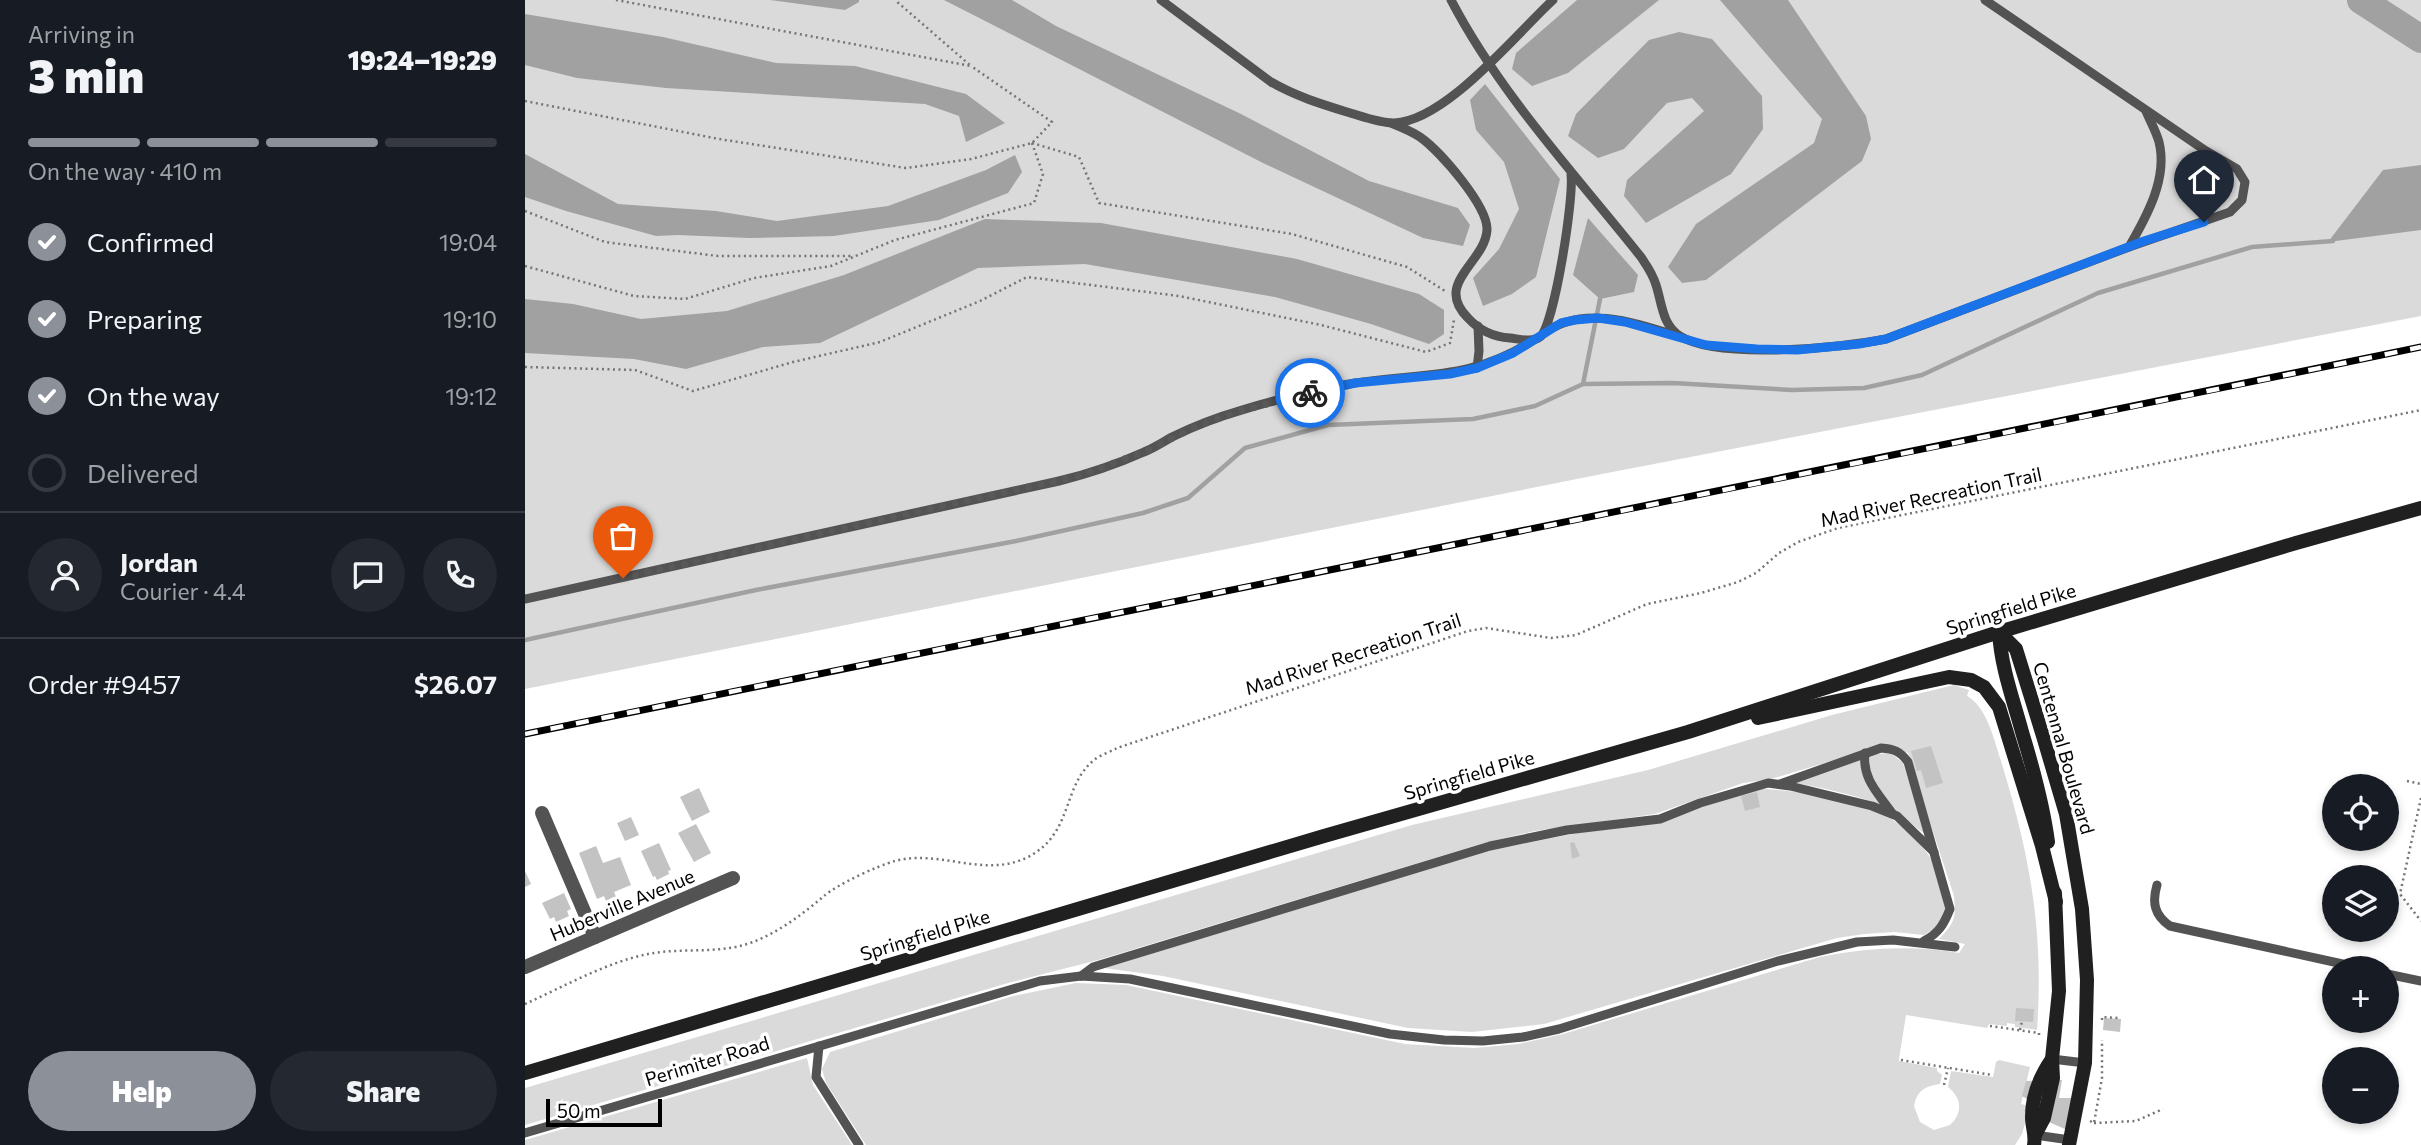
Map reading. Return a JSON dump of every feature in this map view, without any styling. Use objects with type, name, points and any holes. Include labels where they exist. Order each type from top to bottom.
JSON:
[{"type":"main road","name":"Springfield Pike","points":[[525,1073],[1310,840],[1688,732],[1999,632],[2421,508]]},
{"type":"main road","name":"Centennal Boulevard","points":[[1999,632],[2000,655],[2044,815],[2056,902],[2059,991],[2052,1059],[2041,1075],[2032,1117],[2032,1142]]},
{"type":"main road","name":"Centennal Boulevard","points":[[1999,632],[2016,649],[2062,801],[2074,853],[2082,909],[2087,980],[2085,1063],[2069,1143]]},
{"type":"main road","points":[[1688,732],[1949,677],[1971,680],[1984,687],[1999,707],[2042,846],[2056,902]]},
{"type":"street","points":[[542,814],[594,937]]},
{"type":"street","name":"Huberville Avenue","points":[[525,967],[733,878]]},
{"type":"lane","points":[[1161,0],[1288,92],[1326,106],[1391,123],[1427,142],[1446,162],[1485,216],[1487,226],[1486,238],[1456,288],[1455,297],[1459,310],[1478,326],[1501,337],[1538,337]]},
{"type":"lane","points":[[1451,0],[1470,36],[1490,64],[1570,172],[1652,272],[1663,314],[1669,325],[1682,338]]},
{"type":"lane","points":[[1391,123],[1411,120],[1425,114],[1490,64],[1525,25],[1553,0]]},
{"type":"lane","points":[[525,599],[1082,475],[1146,451],[1197,426],[1293,396],[1355,383],[1450,374],[1477,368],[1513,353],[1561,323],[1585,319],[1625,322],[1706,345],[1757,349],[1797,350],[1886,339],[2129,247],[2230,212],[2242,200],[2245,182],[2237,169],[1985,0]]},
{"type":"lane","points":[[2129,247],[2151,205],[2161,158],[2156,133],[2146,110]]},
{"type":"lane","points":[[1538,337],[1555,296],[1571,196],[1570,172]]},
{"type":"lane","points":[[1477,368],[1478,326]]},
{"type":"lane","points":[[1778,784],[1881,748],[1902,753],[1908,762],[1950,909],[1936,935],[1923,942]]},
{"type":"lane","points":[[1865,753],[1865,773],[1872,788],[1892,814],[1934,852]]},
{"type":"lane","points":[[1081,976],[1093,967],[1490,846],[1567,830],[1660,819],[1768,783],[1872,806],[1892,814]]},
{"type":"lane","points":[[2157,885],[2154,904],[2163,921],[2170,926],[2322,959]]},
{"type":"lane","points":[[1081,976],[1130,979],[1390,1034],[1483,1041],[1524,1037],[1559,1029],[1778,961],[1857,942],[1893,940],[1955,947]]},
{"type":"lane","name":"Perimiter Road","points":[[525,1133],[1040,981],[1081,976]]},
{"type":"lane","points":[[2399,976],[2421,981]]},
{"type":"lane","points":[[819,1046],[816,1077],[859,1145]]},
{"type":"lane","points":[[2052,1059],[2085,1063]]},
{"type":"lane","points":[[2032,1142],[2069,1143]]},
{"type":"path","points":[[616,0],[971,66]]},
{"type":"path","points":[[895,0],[971,66],[1052,121],[1032,143]]},
{"type":"path","points":[[525,101],[719,139],[906,168],[971,159],[1032,143],[1079,157],[1100,203],[1292,234],[1407,267],[1455,297],[1450,343],[1426,352],[1321,325],[1179,296],[1027,277],[980,301],[880,342],[793,362],[693,391],[635,370],[525,367]]},
{"type":"path","points":[[525,266],[634,296],[685,299],[754,278],[831,265],[895,240],[1034,204],[1043,174],[1032,143]]},
{"type":"path","points":[[525,211],[605,242],[718,256],[857,256]]},
{"type":"path","name":"Mad River Recreation Trail","points":[[525,1004],[645,954],[672,950],[722,950],[752,942],[781,928],[825,895],[892,862],[911,857],[929,857],[995,866],[1024,859],[1052,838],[1065,816],[1078,782],[1093,761],[1117,748],[1468,631],[1486,628],[1551,638],[1576,635],[1647,604],[1738,582],[1756,573],[1779,553],[1798,542],[1838,528],[2421,410]]},
{"type":"path","points":[[2407,781],[2421,785]]},
{"type":"path","points":[[2421,798],[2400,894],[2421,921]]},
{"type":"path","points":[[2020,1030],[2022,1021]]},
{"type":"path","points":[[1990,1026],[2039,1033]]},
{"type":"path","points":[[1901,1060],[1992,1075]]},
{"type":"path","points":[[1944,1085],[1948,1067]]},
{"type":"path","points":[[2094,1123],[2136,1121],[2163,1109]]},
{"type":"shaded area","points":[[525,0],[2421,0],[2421,316],[1602,474],[525,689]]},
{"type":"shaded area","points":[[770,0],[859,0],[859,2],[845,10]]},
{"type":"shaded area","points":[[944,0],[1012,0],[1056,26],[1241,114],[1369,181],[1458,208],[1470,225],[1463,246],[1423,238],[1263,163]]},
{"type":"shaded area","points":[[1577,0],[1659,0],[1568,73],[1532,86],[1512,69],[1516,53]]},
{"type":"shaded area","points":[[1720,0],[1788,0],[1866,116],[1871,139],[1862,161],[1706,280],[1682,283],[1668,267],[1696,224],[1814,143],[1822,119]]},
{"type":"shaded area","points":[[525,14],[663,37],[776,63],[855,66],[966,94],[1005,123],[966,142],[959,116],[925,104],[666,88],[577,78],[525,65]]},
{"type":"shaded area","points":[[1679,32],[1712,39],[1762,96],[1763,129],[1731,174],[1646,223],[1624,196],[1627,180],[1704,111],[1692,98],[1667,103],[1624,149],[1598,158],[1568,136],[1576,114],[1649,40]]},
{"type":"shaded area","points":[[1485,84],[1560,179],[1536,277],[1512,294],[1483,306],[1473,278],[1499,249],[1519,209],[1504,162],[1476,130],[1470,100]]},
{"type":"shaded area","points":[[525,154],[618,204],[716,211],[777,221],[888,206],[986,170],[1015,155],[1022,172],[1008,193],[939,220],[834,236],[656,236],[525,197]]},
{"type":"shaded area","points":[[2421,165],[2421,230],[2328,242],[2383,170]]},
{"type":"shaded area","points":[[1588,218],[1638,275],[1634,292],[1600,299],[1573,275]]},
{"type":"shaded area","points":[[985,219],[1101,223],[1297,259],[1419,294],[1444,310],[1444,334],[1429,344],[1371,324],[1275,297],[1085,264],[978,268],[820,343],[763,347],[686,369],[634,359],[525,353],[525,299],[573,304],[641,319],[727,311],[844,275]]},
{"type":"shaded area","points":[[1954,685],[1969,690],[1967,696],[1985,716],[2020,829],[2033,894],[2036,926],[2039,994],[2037,1030],[2007,1023],[2007,1026],[1989,1024],[1987,1028],[1906,1015],[1899,1061],[1937,1068],[1942,1075],[1940,1084],[1920,1093],[1914,1106],[1920,1122],[1934,1130],[1950,1125],[1959,1111],[1956,1096],[1948,1087],[1951,1071],[1993,1077],[1996,1062],[1999,1060],[2030,1067],[2021,1104],[2025,1105],[2024,1110],[2028,1112],[2022,1134],[2015,1145],[866,1145],[826,1083],[822,1069],[830,1052],[1013,996],[1076,983],[1126,985],[1405,1044],[1474,1048],[1518,1044],[1563,1034],[1820,957],[1889,949],[1959,953],[1965,944],[1939,939],[1953,920],[1954,896],[1912,761],[1908,753],[1894,747],[1882,746],[1771,779],[1743,783],[1655,814],[1535,831],[1484,843],[1098,960],[1008,983],[525,1125],[525,1088],[1412,825],[1648,770],[1832,715]]},
{"type":"shaded area","points":[[1891,753],[1903,763],[1926,835],[1896,813],[1874,802],[1790,782],[1874,754]]},
{"type":"shaded area","points":[[1759,789],[1807,793],[1845,801],[1889,817],[1920,844],[1936,869],[1946,911],[1939,926],[1924,935],[1894,932],[1837,938],[1544,1024],[1472,1032],[1408,1028],[1163,976],[1104,968],[1490,850],[1578,833],[1666,821],[1726,797]]},
{"type":"shaded area","points":[[807,1058],[813,1085],[852,1145],[525,1145],[525,1140]]},
{"type":"building","points":[[1931,746],[1943,783],[1926,788],[1921,770],[1917,771],[1911,751]]},
{"type":"building","points":[[699,788],[710,812],[692,821],[680,797]]},
{"type":"building","points":[[1757,792],[1760,807],[1745,811],[1741,796]]},
{"type":"building","points":[[631,817],[639,835],[625,841],[617,823]]},
{"type":"building","points":[[696,824],[711,853],[694,862],[678,833]]},
{"type":"building","points":[[1574,842],[1580,856],[1572,859],[1570,843]]},
{"type":"building","points":[[659,843],[671,870],[657,880],[641,851]]},
{"type":"building","points":[[596,846],[603,863],[620,857],[631,885],[614,892],[616,897],[606,901],[604,896],[597,899],[579,853]]},
{"type":"building","points":[[525,871],[531,884],[525,887]]},
{"type":"building","points":[[564,893],[571,909],[567,911],[569,916],[556,922],[554,917],[550,919],[542,903]]},
{"type":"building","points":[[2016,1008],[2034,1009],[2033,1022],[2015,1021]]},
{"type":"building","points":[[2104,1018],[2121,1019],[2120,1032],[2103,1030]]},
{"type":"building","points":[[2062,1080],[2059,1098],[2074,1098],[2067,1130],[2024,1111],[2027,1099],[2022,1096],[2026,1081]]},
{"type":"waterway","points":[[2361,0],[2421,39]]},
{"type":"waterway","points":[[525,640],[756,590],[1016,541],[1143,513],[1188,498],[1245,448],[1328,425],[1473,419],[1535,406],[1583,384],[1673,383],[1792,390],[1864,388],[1922,375],[2098,293],[2252,247],[2333,241]]},
{"type":"waterway","points":[[1583,384],[1600,299]]},
{"type":"railway","points":[[525,734],[2421,347]]},
{"type":"way so far","points":[[623,578],[1082,475],[1146,451],[1197,426],[1240,411],[1310,393]]},
{"type":"route","points":[[1310,393],[1355,383],[1450,374],[1477,368],[1513,353],[1561,323],[1575,320],[1598,318],[1625,322],[1695,343],[1757,349],[1797,350],[1886,339],[2144,241],[2204,222]]}]
